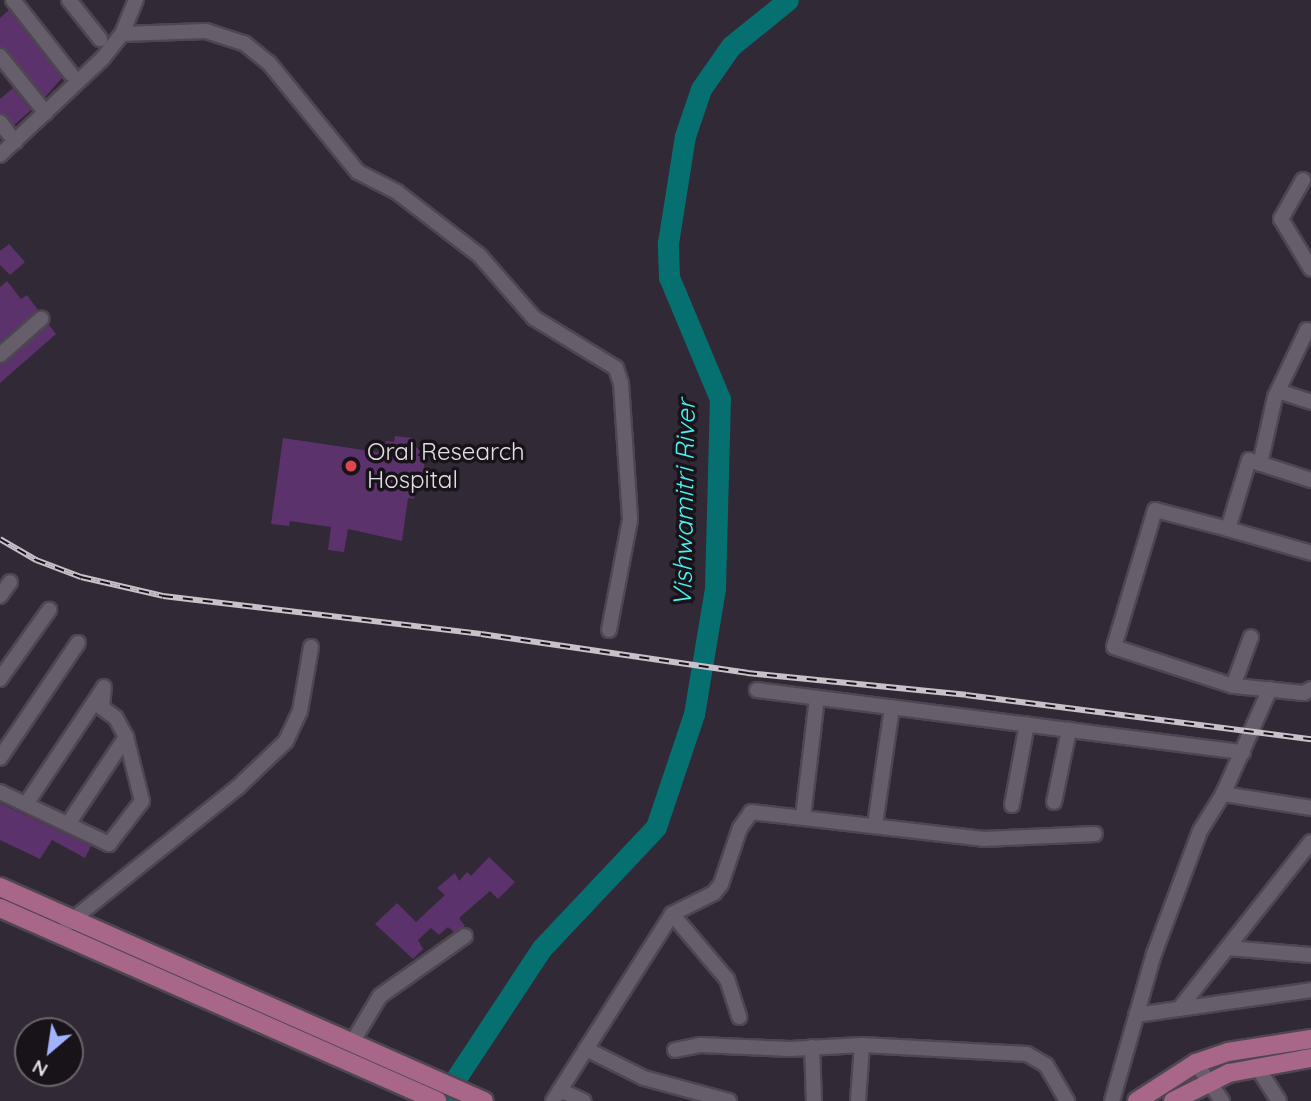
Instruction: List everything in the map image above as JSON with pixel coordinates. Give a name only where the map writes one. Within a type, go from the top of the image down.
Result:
[{"type":"main road","points":[[0,887],[484,1101]]},
{"type":"main road","points":[[0,908],[438,1101]]},
{"type":"main road","points":[[1138,1101],[1196,1063],[1228,1052],[1311,1039]]},
{"type":"main road","points":[[1173,1101],[1208,1080],[1257,1066],[1311,1058]]},
{"type":"street","points":[[13,0],[71,74]]},
{"type":"street","points":[[69,0],[100,39]]},
{"type":"street","points":[[0,155],[46,113],[122,34],[136,0]]},
{"type":"street","points":[[122,34],[206,31],[244,43],[269,63],[358,172],[397,192],[481,256],[534,318],[616,368],[621,383],[630,520],[609,630]]},
{"type":"street","points":[[0,56],[46,113]]},
{"type":"street","points":[[0,122],[15,142]]},
{"type":"street","points":[[1303,180],[1281,219],[1311,269]]},
{"type":"street","points":[[0,355],[41,319]]},
{"type":"street","points":[[1260,464],[1278,391],[1307,330],[1311,331]]},
{"type":"street","points":[[1278,391],[1311,402]]},
{"type":"street","points":[[1228,529],[1249,460],[1311,480]]},
{"type":"street","points":[[1311,553],[1155,510],[1114,647],[1234,685],[1304,693],[1311,689]]},
{"type":"street","points":[[0,596],[10,582]]},
{"type":"street","points":[[0,679],[49,610]]},
{"type":"street","points":[[1234,685],[1251,637]]},
{"type":"street","points":[[0,758],[78,643]]},
{"type":"street","points":[[57,933],[237,788],[286,741],[300,711],[311,647]]},
{"type":"street","points":[[0,792],[109,844],[142,801],[126,737],[116,718],[102,708],[104,687],[26,804]]},
{"type":"street","points":[[757,690],[1243,752]]},
{"type":"street","points":[[1112,1101],[1136,1015],[1200,831],[1223,794],[1270,690]]},
{"type":"street","points":[[803,817],[817,698]]},
{"type":"street","points":[[875,825],[892,707]]},
{"type":"street","points":[[1012,804],[1027,724]]},
{"type":"street","points":[[1054,802],[1069,730]]},
{"type":"street","points":[[68,824],[126,737]]},
{"type":"street","points":[[1223,794],[1311,808]]},
{"type":"street","points":[[584,1101],[557,1095],[673,914],[714,893],[721,884],[740,828],[751,812],[983,839],[1095,834]]},
{"type":"street","points":[[1179,1009],[1311,842]]},
{"type":"street","points":[[673,914],[727,979],[739,1017]]},
{"type":"street","points":[[353,1041],[380,996],[466,936]]},
{"type":"street","points":[[1228,947],[1311,955]]},
{"type":"street","points":[[1136,1015],[1311,990]]},
{"type":"street","points":[[675,1050],[699,1045],[862,1045],[1027,1054],[1046,1065],[1067,1101]]},
{"type":"street","points":[[858,1101],[862,1045]]},
{"type":"street","points":[[812,1047],[814,1101]]},
{"type":"street","points":[[586,1049],[644,1078],[729,1101]]},
{"type":"street","points":[[1196,1063],[1222,1101]]},
{"type":"street","points":[[1257,1066],[1279,1101]]},
{"type":"building","points":[[9,10],[62,78],[45,97],[0,47],[0,18]]},
{"type":"building","points":[[13,88],[31,110],[14,125],[0,113],[0,99]]},
{"type":"building","points":[[9,244],[25,262],[10,275],[0,265],[0,251]]},
{"type":"building","points":[[7,281],[21,299],[27,295],[38,310],[0,342],[0,287]]},
{"type":"building","points":[[49,325],[56,334],[0,383],[0,364]]},
{"type":"building","points":[[395,436],[413,438],[412,447],[421,448],[420,460],[425,460],[423,473],[417,473],[414,499],[408,498],[402,541],[348,529],[344,552],[328,550],[331,527],[290,521],[289,526],[271,524],[283,438],[384,453],[386,441],[394,442]]},
{"type":"building","points":[[0,803],[91,846],[85,858],[52,840],[40,859],[0,840]]},
{"type":"building","points":[[489,857],[515,882],[498,899],[490,891],[459,918],[465,926],[454,932],[448,927],[439,935],[431,928],[418,940],[423,949],[413,959],[375,924],[397,903],[416,922],[445,895],[437,888],[455,873],[459,881],[467,872],[471,876]]},
{"type":"waterway","name":"Vishwamitri River","points":[[441,1101],[542,948],[656,827],[694,714],[715,588],[720,399],[669,277],[668,243],[685,136],[701,89],[731,46],[788,0]]},
{"type":"railway","points":[[0,539],[36,560],[81,577],[163,596],[481,634],[747,673],[966,695],[1311,739]]},
{"type":"place","name":"Oral Research Hospital","points":[[351,466]]}]
